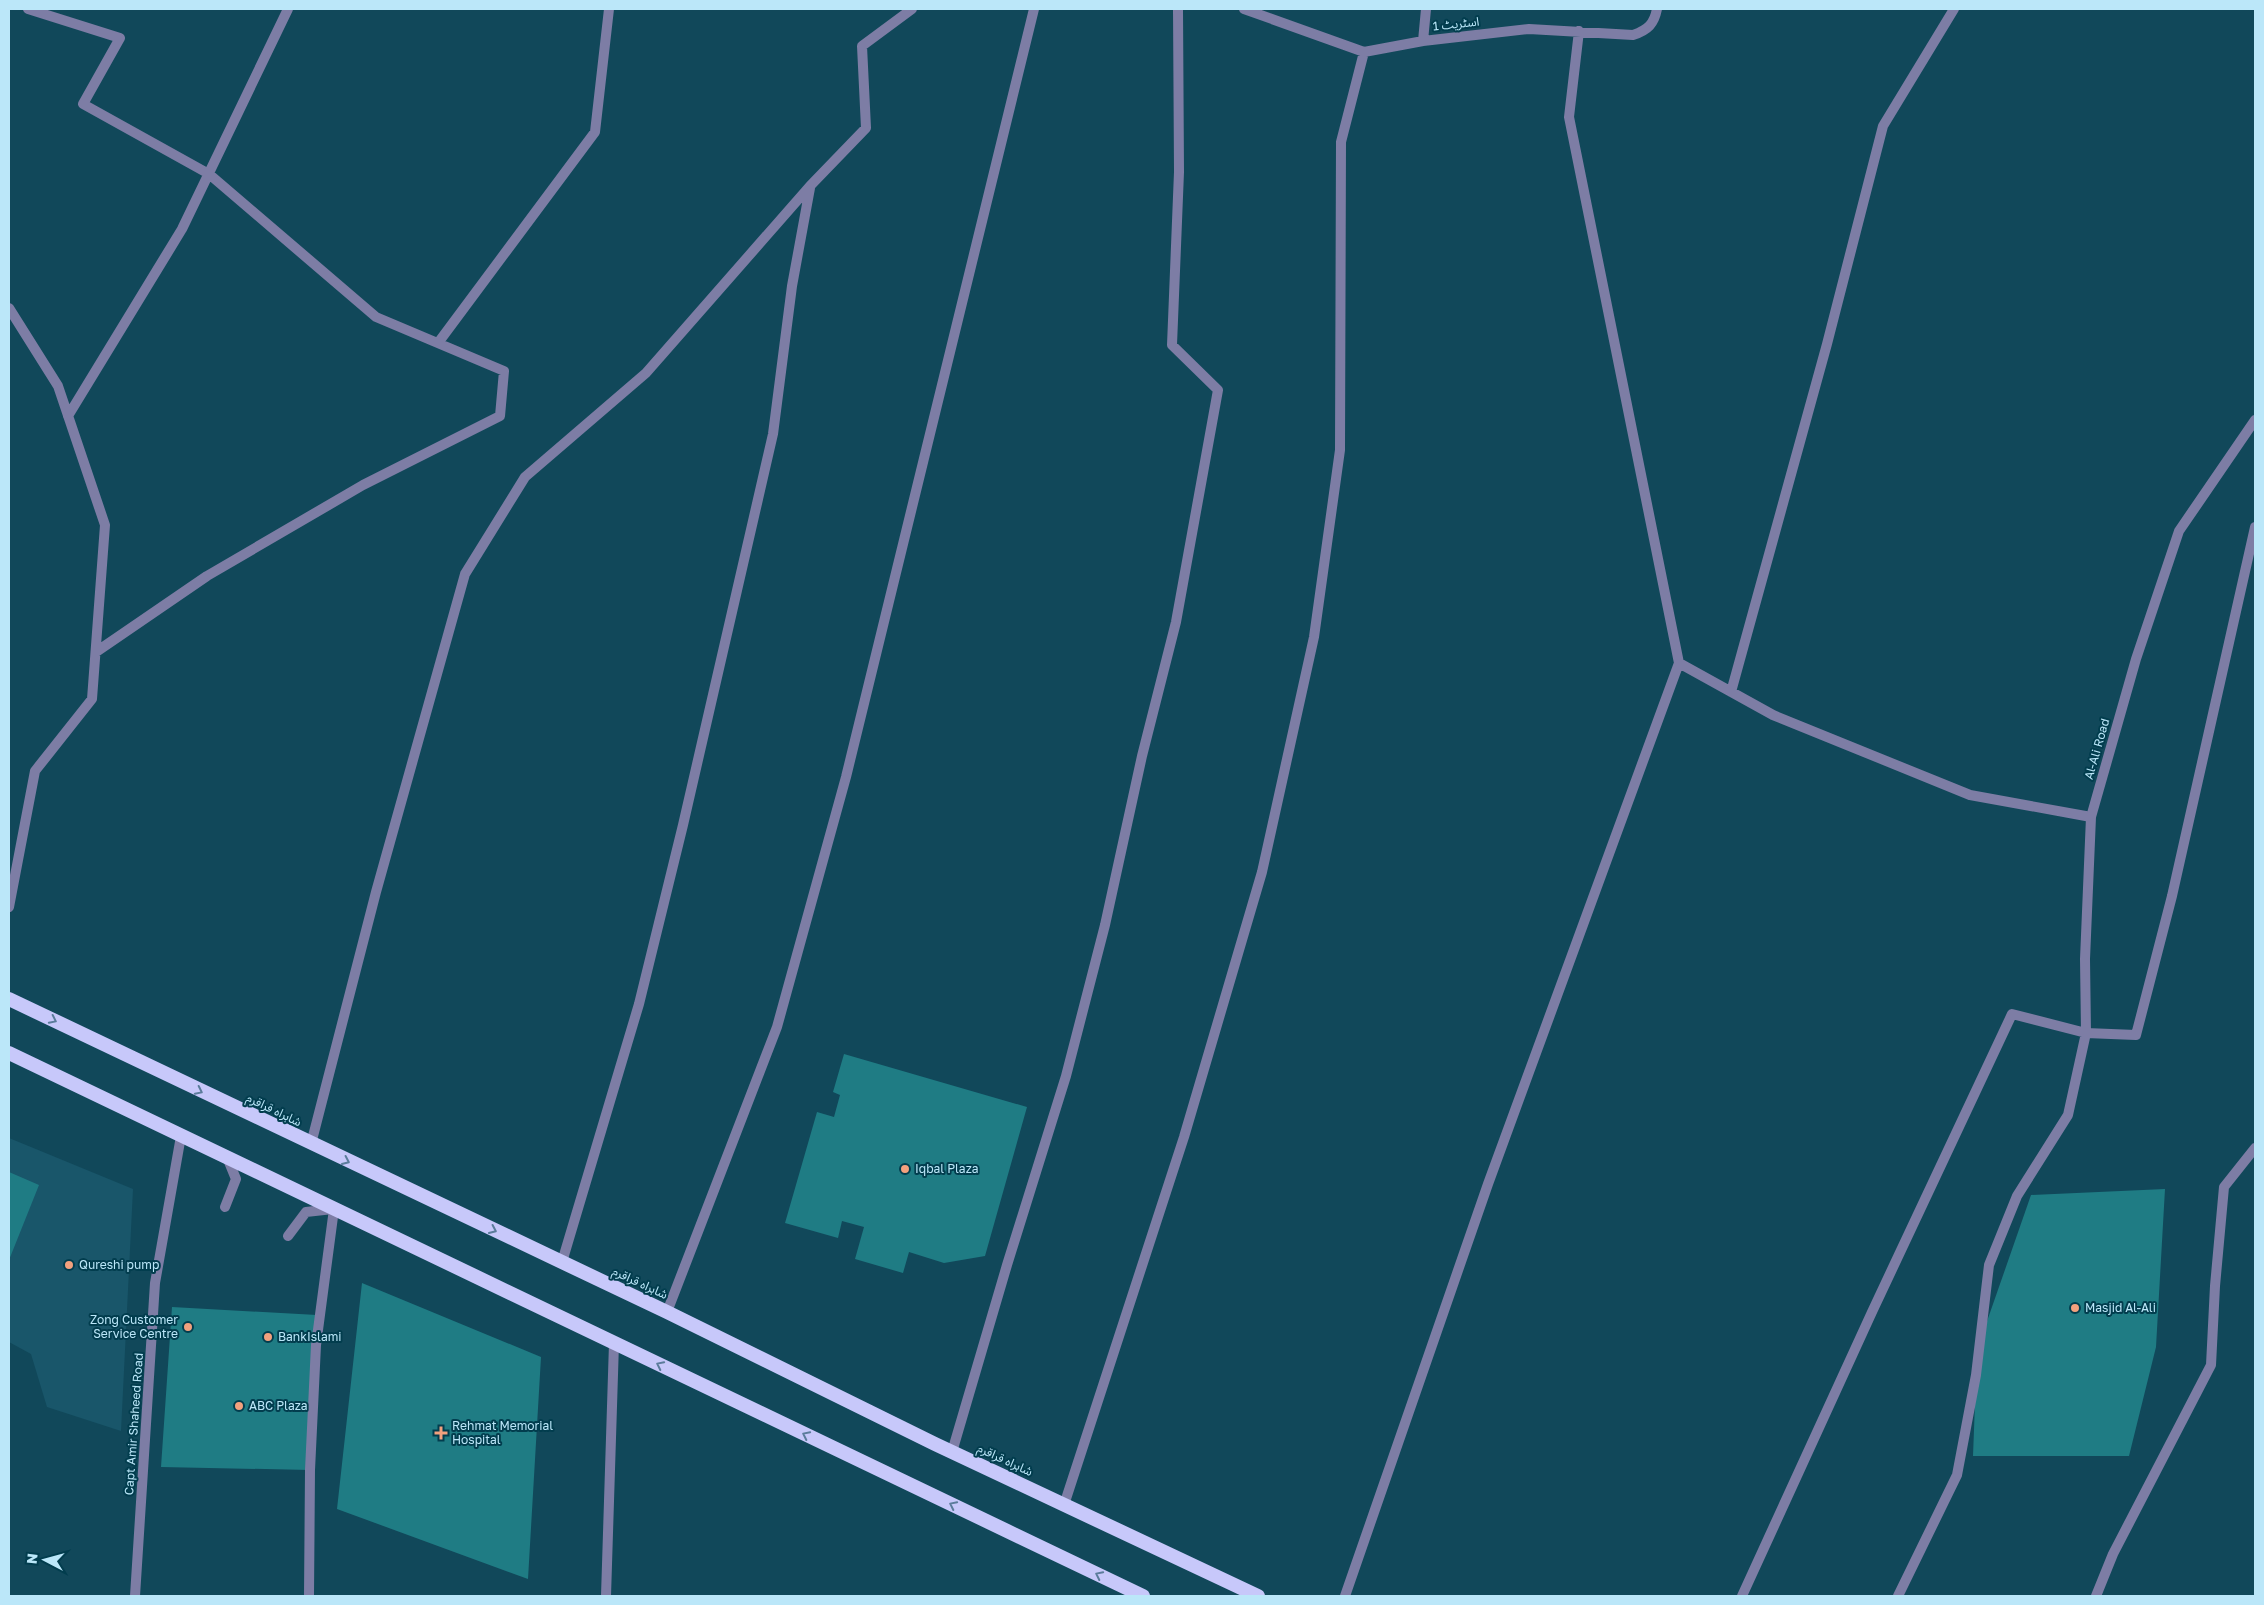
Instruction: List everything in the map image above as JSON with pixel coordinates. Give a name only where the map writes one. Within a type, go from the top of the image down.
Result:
[{"type":"highway","name":"شاہراہ قراقرم","points":[[9,999],[667,1312],[952,1452],[1258,1596]]},
{"type":"highway","points":[[9,1054],[1144,1596]]},
{"type":"street","points":[[28,9],[120,38],[83,104],[209,174],[376,317],[504,371],[500,416],[363,485],[207,576],[96,652]]},
{"type":"street","points":[[68,416],[182,230],[288,9]]},
{"type":"street","points":[[438,343],[595,132],[609,9]]},
{"type":"street","points":[[311,1144],[376,892],[465,574],[525,477],[646,373],[810,186],[866,128],[862,46],[912,9]]},
{"type":"street","points":[[667,1312],[777,1027],[846,777],[1034,9]]},
{"type":"street","points":[[952,1452],[1007,1264],[1066,1076],[1105,925],[1142,756],[1176,622],[1218,390],[1172,345],[1179,172],[1178,9]]},
{"type":"street","points":[[1064,1505],[1184,1138],[1262,872],[1314,637],[1340,450],[1341,142],[1364,52],[1244,9]]},
{"type":"street","points":[[1423,40],[1426,9]]},
{"type":"street","name":"اسٹریٹ 1","points":[[1364,52],[1423,40],[1529,29],[1633,35],[1644,32],[1655,21],[1657,9]]},
{"type":"street","points":[[1731,692],[1827,344],[1883,126],[1954,9]]},
{"type":"street","points":[[1345,1596],[1488,1184],[1679,663],[1568,117],[1579,31]]},
{"type":"street","points":[[562,1262],[640,1004],[683,825],[773,434],[792,286],[810,186]]},
{"type":"street","points":[[9,308],[58,386],[105,525],[92,699],[35,771],[9,907]]},
{"type":"street","name":"Al-Ali Road","points":[[1898,1596],[1957,1475],[1976,1375],[1989,1265],[2017,1196],[2068,1114],[2086,1033],[2085,959],[2091,817],[2136,659],[2179,531],[2255,420]]},
{"type":"street","points":[[1742,1596],[1872,1312],[2012,1014],[2086,1033],[2136,1035],[2172,896],[2255,527]]},
{"type":"street","points":[[1679,663],[1773,715],[1970,795],[2091,817]]},
{"type":"street","name":"Capt Amir Shaheed Road","points":[[135,1596],[155,1283],[181,1136]]},
{"type":"street","points":[[2096,1596],[2113,1554],[2211,1365],[2215,1286],[2224,1186],[2255,1148]]},
{"type":"street","points":[[225,1207],[236,1179],[227,1158]]},
{"type":"street","points":[[288,1236],[306,1212],[334,1209],[316,1345],[310,1470],[309,1596]]},
{"type":"street","points":[[606,1596],[614,1342]]},
{"type":"shaded area","name":"Qureshi pump","points":[[9,1138],[133,1189],[121,1431],[47,1407],[31,1354],[9,1342]]},
{"type":"building","name":"Iqbal Plaza","points":[[844,1054],[1027,1107],[985,1256],[944,1263],[909,1252],[903,1273],[855,1259],[864,1227],[842,1221],[838,1238],[785,1223],[817,1112],[834,1117],[840,1095],[833,1092]]},
{"type":"building","points":[[9,1172],[39,1185],[9,1260]]},
{"type":"building","name":"Masjid Al-Ali","points":[[2165,1189],[2156,1347],[2129,1456],[1973,1456],[1977,1350],[2031,1195]]},
{"type":"building","name":"Rehmat Memorial Hospital","points":[[362,1283],[541,1357],[528,1579],[337,1509]]},
{"type":"building","name":"ABC Plaza","points":[[172,1307],[317,1315],[310,1470],[161,1467]]},
{"type":"place","name":"Iqbal Plaza","points":[[905,1169]]},
{"type":"place","name":"Qureshi pump","points":[[69,1265]]},
{"type":"place","name":"Masjid Al-Ali","points":[[2075,1308]]},
{"type":"place","name":"Zong Customer Service Centre","points":[[188,1327]]},
{"type":"place","name":"BankIslami","points":[[268,1337]]},
{"type":"place","name":"ABC Plaza","points":[[239,1406]]},
{"type":"place","name":"Rehmat Memorial Hospital","points":[[441,1433]]}]
